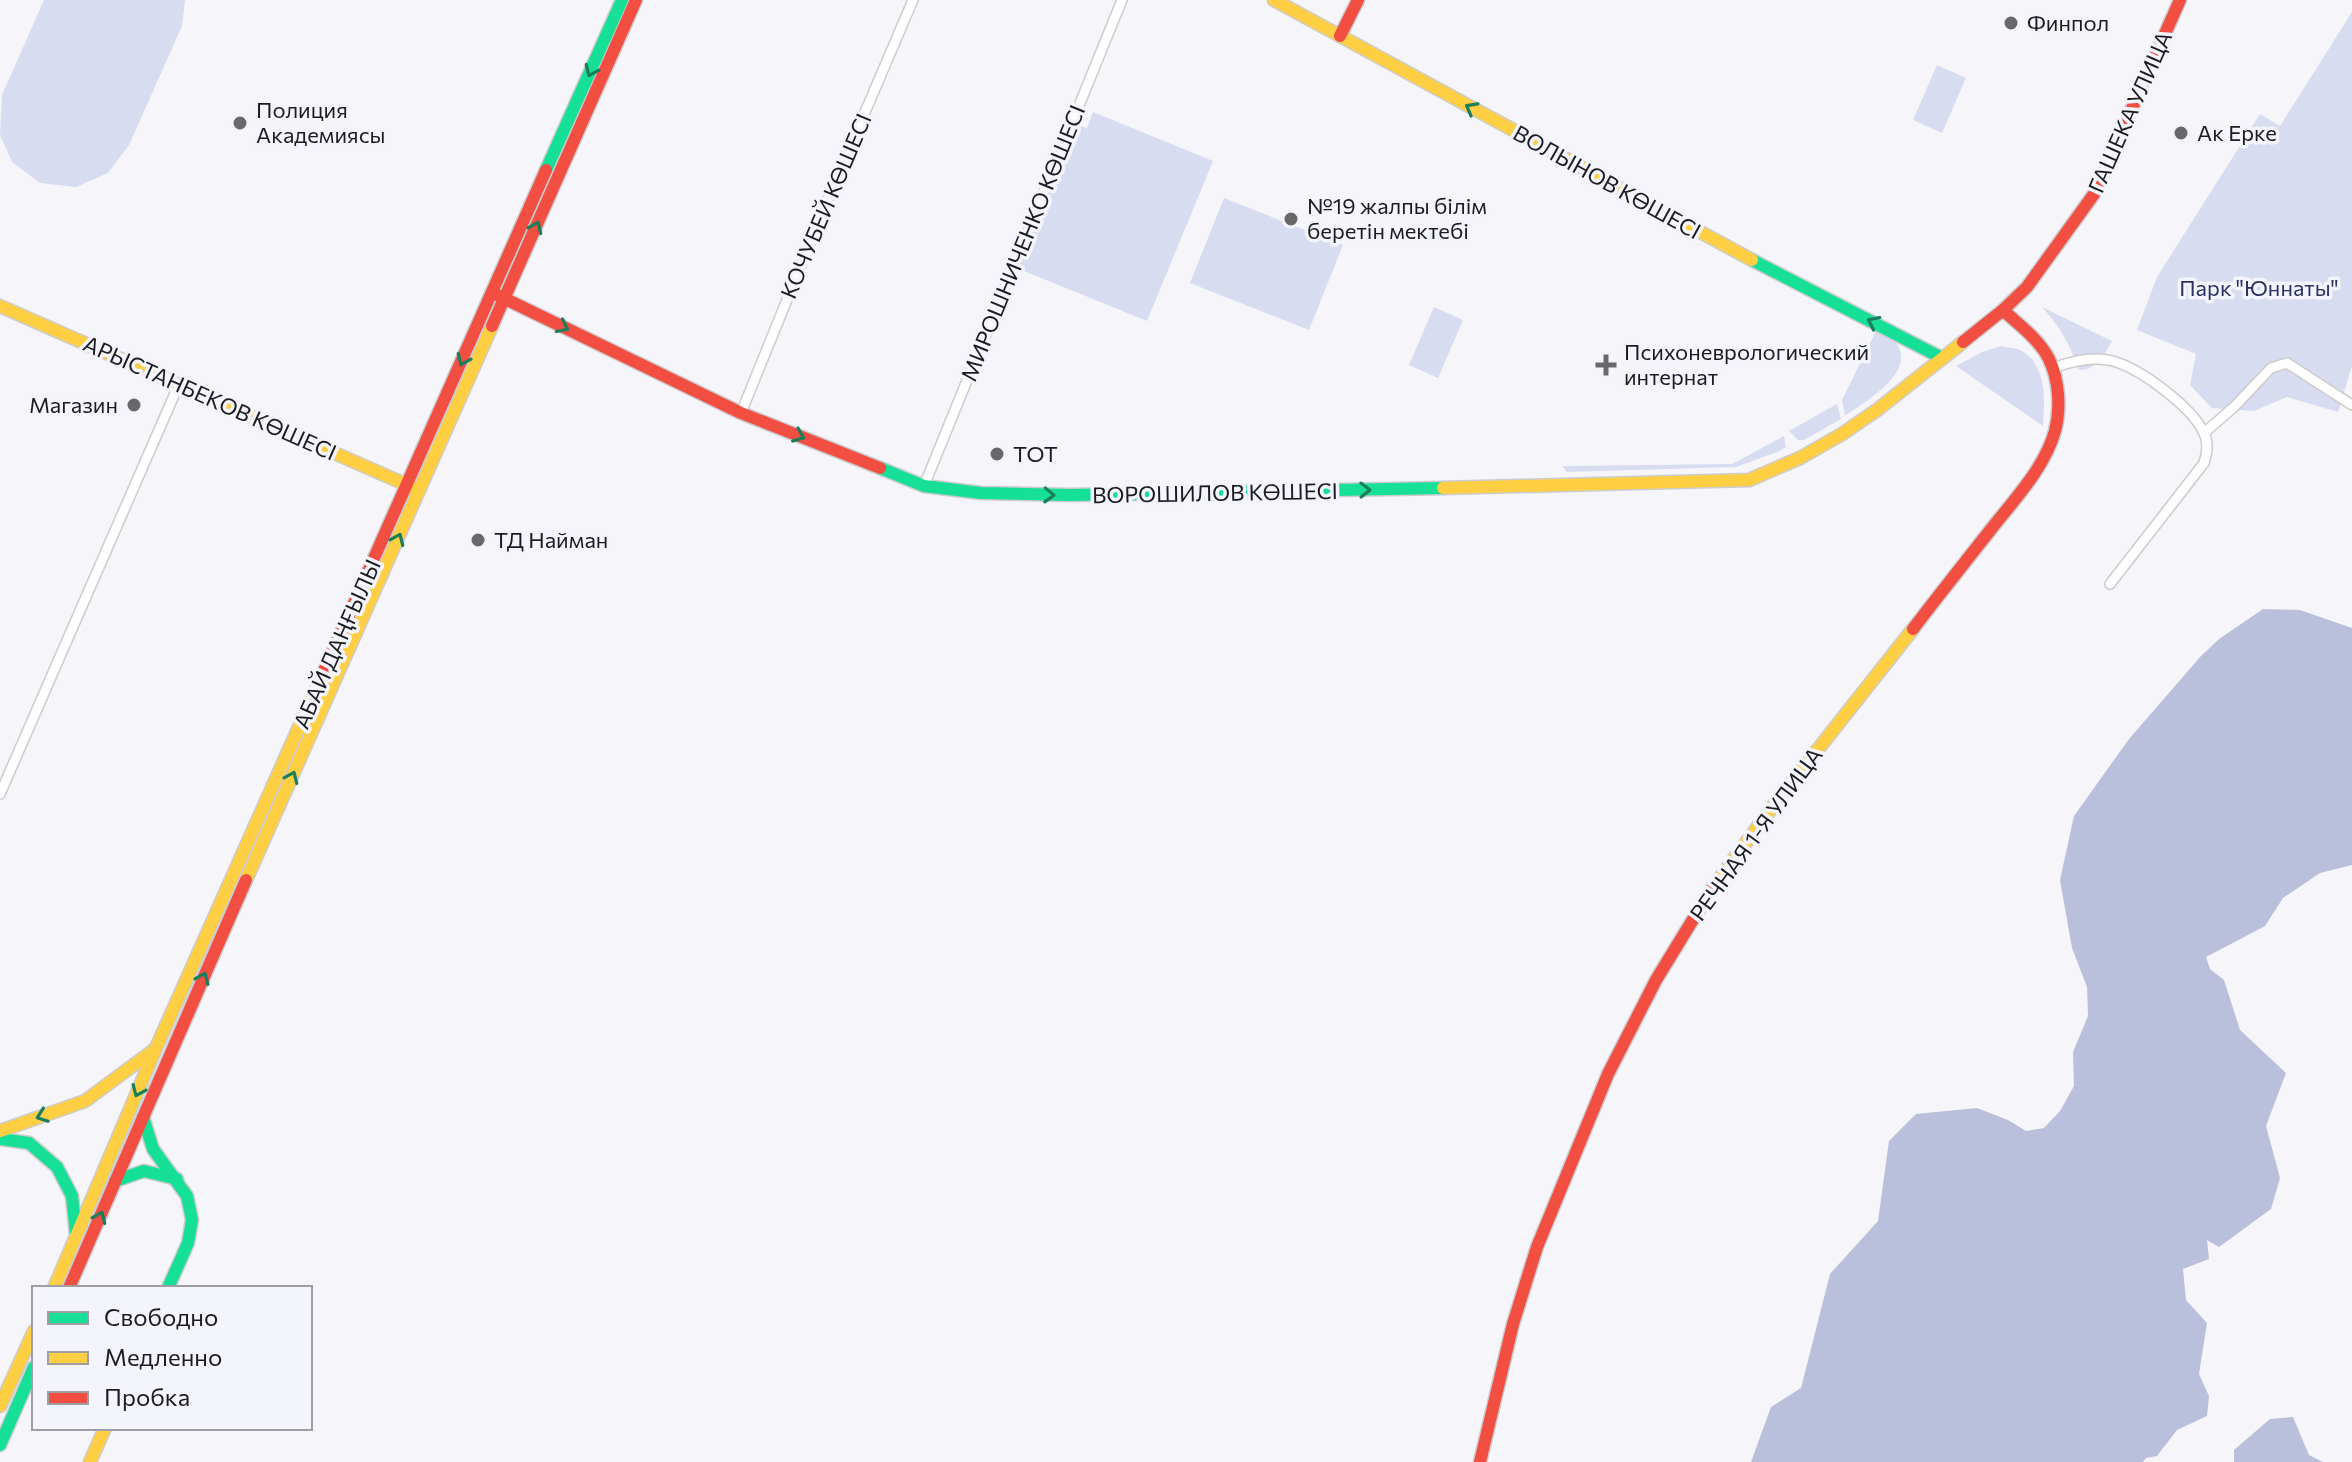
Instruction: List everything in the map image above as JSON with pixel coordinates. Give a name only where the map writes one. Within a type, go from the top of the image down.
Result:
[{"type":"main road","name":"АБАЙ ДАҢҒЫЛЫ","points":[[499,295],[622,0]]},
{"type":"main road","name":"АБАЙ ДАҢҒЫЛЫ","points":[[70,1286],[414,487],[636,0]]},
{"type":"main road","name":"ВОЛЫНОВ КӨШЕСІ","points":[[1274,0],[1686,226],[1942,358]]},
{"type":"main road","points":[[1340,36],[1358,0]]},
{"type":"main road","name":"ГАШЕКА УЛИЦА","points":[[1942,358],[2027,287],[2094,194],[2180,0]]},
{"type":"main road","name":"ВОРОШИЛОВ КӨШЕСІ","points":[[499,295],[741,413],[924,486],[981,493],[1070,495],[1749,480],[1800,458],[1842,434],[1942,358]]},
{"type":"main road","name":"АРЫСТАНБЕКОВ КӨШЕСІ","points":[[0,306],[414,487]]},
{"type":"main road","name":"РЕЧНАЯ 1-Я УЛИЦА","points":[[1480,1462],[1513,1324],[1537,1247],[1608,1074],[1656,980],[1715,883],[2039,465],[2054,439],[2059,393],[2053,368],[2045,352],[2003,310]]},
{"type":"main road","name":"АБАЙ ДАҢҒЫЛЫ","points":[[55,1286],[156,1048],[414,487]]},
{"type":"main road","points":[[0,1131],[85,1101],[156,1048]]},
{"type":"main road","points":[[143,1117],[153,1149],[187,1196],[192,1220],[188,1243],[169,1286]]},
{"type":"main road","points":[[0,1139],[29,1143],[57,1167],[72,1196],[76,1235]]},
{"type":"main road","points":[[115,1181],[144,1171],[177,1179]]},
{"type":"main road","points":[[0,1406],[32,1335]]},
{"type":"main road","points":[[0,1445],[32,1372]]},
{"type":"main road","points":[[90,1462],[104,1430]]},
{"type":"street","name":"КОЧУБЕЙ КӨШЕСІ","points":[[741,413],[913,0]]},
{"type":"street","name":"МИРОШНИЧЕНКО КӨШЕСІ","points":[[924,486],[1122,0]]},
{"type":"street","points":[[2053,368],[2071,361],[2113,361],[2165,390],[2192,416],[2204,433],[2208,449],[2204,463],[2110,584]]},
{"type":"street","points":[[2204,433],[2271,368],[2287,363],[2352,405]]},
{"type":"street","points":[[0,794],[179,384]]},
{"type":"green space","points":[[44,0],[185,0],[182,26],[129,145],[108,173],[76,187],[40,183],[12,162],[0,135],[2,95]]},
{"type":"green space","name":"Парк \"Юннаты\"","points":[[2352,12],[2352,366],[2338,412],[2287,397],[2254,411],[2212,408],[2190,385],[2196,354],[2137,330],[2157,277],[2260,114],[2280,126]]},
{"type":"green space","points":[[1937,65],[1966,78],[1942,133],[1913,120]]},
{"type":"green space","points":[[1093,112],[1213,161],[1147,321],[1019,269],[1078,125],[1087,128]]},
{"type":"green space","points":[[1224,198],[1343,245],[1309,330],[1190,283]]},
{"type":"green space","points":[[1434,307],[1463,320],[1438,378],[1409,365]]},
{"type":"green space","points":[[2042,307],[2112,341],[2099,361],[2090,368],[2079,370],[2064,336]]},
{"type":"green space","points":[[1877,329],[1893,339],[1900,351],[1901,362],[1888,384],[1845,416],[1842,400]]},
{"type":"green space","points":[[2001,346],[2020,350],[2029,356],[2040,373],[2043,426],[1956,366]]},
{"type":"green space","points":[[1837,404],[1841,419],[1804,440],[1798,440],[1789,431]]},
{"type":"green space","points":[[1784,436],[1786,447],[1780,451],[1736,467],[1567,472],[1562,466],[1732,464]]},
{"type":"shaded area","points":[[2263,609],[2300,610],[2352,628],[2352,865],[2320,873],[2283,898],[2265,926],[2206,957],[2210,969],[2224,980],[2240,1030],[2286,1073],[2266,1126],[2280,1178],[2271,1209],[2219,1247],[2207,1240],[2209,1259],[2183,1269],[2186,1300],[2207,1323],[2199,1374],[2209,1396],[2207,1416],[2177,1430],[2157,1456],[2146,1458],[2143,1462],[1751,1462],[1771,1407],[1801,1388],[1830,1274],[1878,1221],[1889,1141],[1916,1114],[1977,1108],[2026,1131],[2044,1128],[2060,1111],[2074,1086],[2073,1052],[2088,1016],[2087,987],[2072,948],[2060,880],[2074,816],[2129,739],[2201,656],[2219,639]]},
{"type":"shaded area","points":[[2293,1417],[2309,1455],[2323,1462],[2234,1462],[2234,1450],[2270,1419]]},
{"type":"traffic: fast","points":[[546,170],[622,0]]},
{"type":"traffic: fast","points":[[1752,260],[1942,358]]},
{"type":"traffic: fast","points":[[880,468],[924,486],[981,493],[1070,495],[1443,488]]},
{"type":"traffic: fast","points":[[143,1117],[153,1149],[187,1196],[192,1220],[188,1243],[169,1286]]},
{"type":"traffic: fast","points":[[0,1139],[29,1143],[57,1167],[72,1196],[76,1234]]},
{"type":"traffic: fast","points":[[115,1181],[144,1171],[177,1179]]},
{"type":"traffic: fast","points":[[0,1445],[32,1372]]},
{"type":"traffic: slow","points":[[1274,0],[1752,260]]},
{"type":"traffic: slow","points":[[0,306],[414,488]]},
{"type":"traffic: slow","points":[[246,880],[492,326]]},
{"type":"traffic: slow","points":[[1443,488],[1749,480],[1800,458],[1842,434],[1963,342]]},
{"type":"traffic: slow","points":[[1711,890],[1913,629]]},
{"type":"traffic: slow","points":[[55,1286],[156,1048],[324,671]]},
{"type":"traffic: slow","points":[[0,1131],[85,1101],[154,1050]]},
{"type":"traffic: slow","points":[[0,1406],[32,1335]]},
{"type":"traffic: slow","points":[[90,1462],[104,1430]]},
{"type":"traffic: jam","points":[[492,326],[636,0]]},
{"type":"traffic: jam","points":[[1340,36],[1358,0]]},
{"type":"traffic: jam","points":[[1963,342],[2027,287],[2094,194],[2180,0]]},
{"type":"traffic: jam","points":[[324,671],[546,170]]},
{"type":"traffic: jam","points":[[493,293],[741,413],[880,468]]},
{"type":"traffic: jam","points":[[1913,629],[2028,482],[2044,457],[2055,431],[2058,394],[2049,359],[2034,339],[2003,310]]},
{"type":"traffic: jam","points":[[70,1286],[246,880]]},
{"type":"traffic: jam","points":[[1480,1462],[1513,1324],[1537,1247],[1608,1074],[1656,980],[1711,890]]},
{"type":"place","name":"Финпол","points":[[2011,23]]},
{"type":"place","name":"Полиция Академиясы","points":[[240,123]]},
{"type":"place","name":"Ак Ерке","points":[[2181,133]]},
{"type":"place","name":"№19 жалпы білім беретін мектебі","points":[[1291,219]]},
{"type":"place","name":"Психоневрологический интернат","points":[[1606,365]]},
{"type":"place","name":"Магазин","points":[[134,405]]},
{"type":"place","name":"ТОТ","points":[[997,454]]},
{"type":"place","name":"ТД Найман","points":[[478,540]]}]
